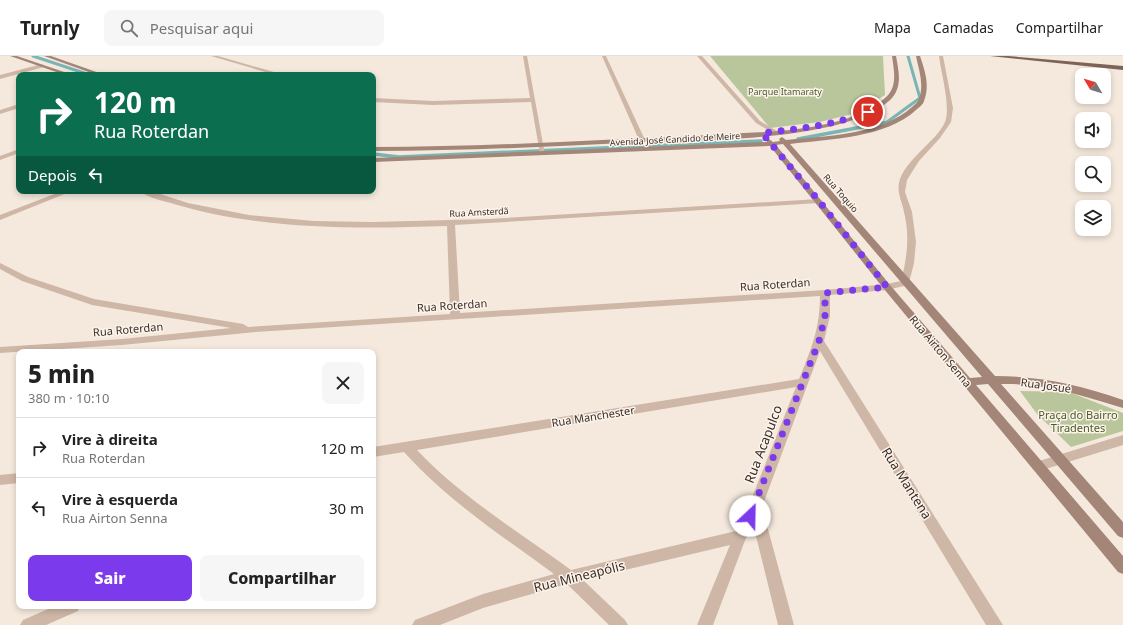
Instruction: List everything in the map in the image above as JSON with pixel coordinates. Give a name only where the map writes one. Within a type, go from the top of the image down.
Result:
[{"type":"main road","points":[[992,56],[1123,68]]},
{"type":"main road","points":[[1115,61],[1123,62]]},
{"type":"street","points":[[12,56],[61,72]]},
{"type":"street","points":[[46,56],[93,72]]},
{"type":"street","points":[[213,56],[270,72]]},
{"type":"street","points":[[525,56],[542,149]]},
{"type":"street","points":[[604,56],[642,140]]},
{"type":"street","name":"Rua Toquio","points":[[699,56],[758,122],[775,132],[785,143],[905,283]]},
{"type":"street","name":"Avenida José Candido de Meire","points":[[376,160],[802,130],[868,112],[886,101],[895,91],[898,80],[894,56]]},
{"type":"street","name":"Avenida José Candido de Meire","points":[[376,149],[542,149],[771,144],[854,134],[892,123],[909,113],[921,102],[925,82],[918,56]]},
{"type":"street","points":[[905,283],[910,263],[912,242],[908,212],[901,192],[902,180],[916,160],[938,137],[948,122],[950,108],[941,56]]},
{"type":"street","points":[[19,72],[42,66]]},
{"type":"street","points":[[0,77],[16,73]]},
{"type":"street","points":[[376,100],[434,102],[533,100]]},
{"type":"street","points":[[0,112],[16,107]]},
{"type":"street","name":"Rua Toquio","points":[[758,122],[762,133]]},
{"type":"street","name":"Rua Airton Senna","points":[[762,133],[819,201],[887,287],[1123,567]]},
{"type":"street","points":[[0,158],[16,152]]},
{"type":"street","points":[[0,218],[60,194]]},
{"type":"street","name":"Rua Amsterdã","points":[[151,194],[163,199],[216,212],[270,221],[353,225],[451,224],[819,201]]},
{"type":"street","points":[[451,224],[455,317]]},
{"type":"street","points":[[0,266],[25,279],[92,302],[256,329]]},
{"type":"street","name":"Rua Roterdan","points":[[0,350],[122,342],[256,329],[825,293],[887,287],[905,283]]},
{"type":"street","name":"Rua Airton Senna","points":[[905,283],[992,380],[1123,532]]},
{"type":"street","name":"Rua Acapulco","points":[[705,625],[740,536],[755,507],[819,341],[825,316],[825,293]]},
{"type":"street","name":"Rua Mantena","points":[[819,341],[995,625]]},
{"type":"street","name":"Rua Josué","points":[[967,382],[992,380],[1028,381],[1062,386],[1102,396],[1123,404]]},
{"type":"street","name":"Rua Manchester","points":[[376,453],[803,382]]},
{"type":"street","points":[[1039,466],[1123,440]]},
{"type":"street","points":[[408,447],[429,472],[569,577],[620,625]]},
{"type":"street","points":[[0,480],[16,478]]},
{"type":"street","points":[[755,507],[786,625]]},
{"type":"street","name":"Rua Mineapólis","points":[[420,625],[483,601],[569,577],[740,536]]},
{"type":"street","points":[[28,625],[66,609]]},
{"type":"green space","name":"Parque Itamaraty","points":[[710,56],[883,56],[885,95],[856,113],[820,122],[770,128]]},
{"type":"green space","name":"Praça do Bairro Tiradentes","points":[[1020,391],[1069,392],[1123,413],[1123,431],[1071,447],[1037,414]]},
{"type":"waterway","points":[[33,56],[81,72]]},
{"type":"waterway","points":[[875,124],[887,122],[920,98],[908,56]]},
{"type":"waterway","points":[[798,139],[875,124]]},
{"type":"waterway","points":[[376,154],[399,157],[761,141]]},
{"type":"route","points":[[750,516],[755,507],[819,341],[825,316],[825,293],[887,287],[819,201],[762,133],[802,130],[826,125],[868,112]]}]
